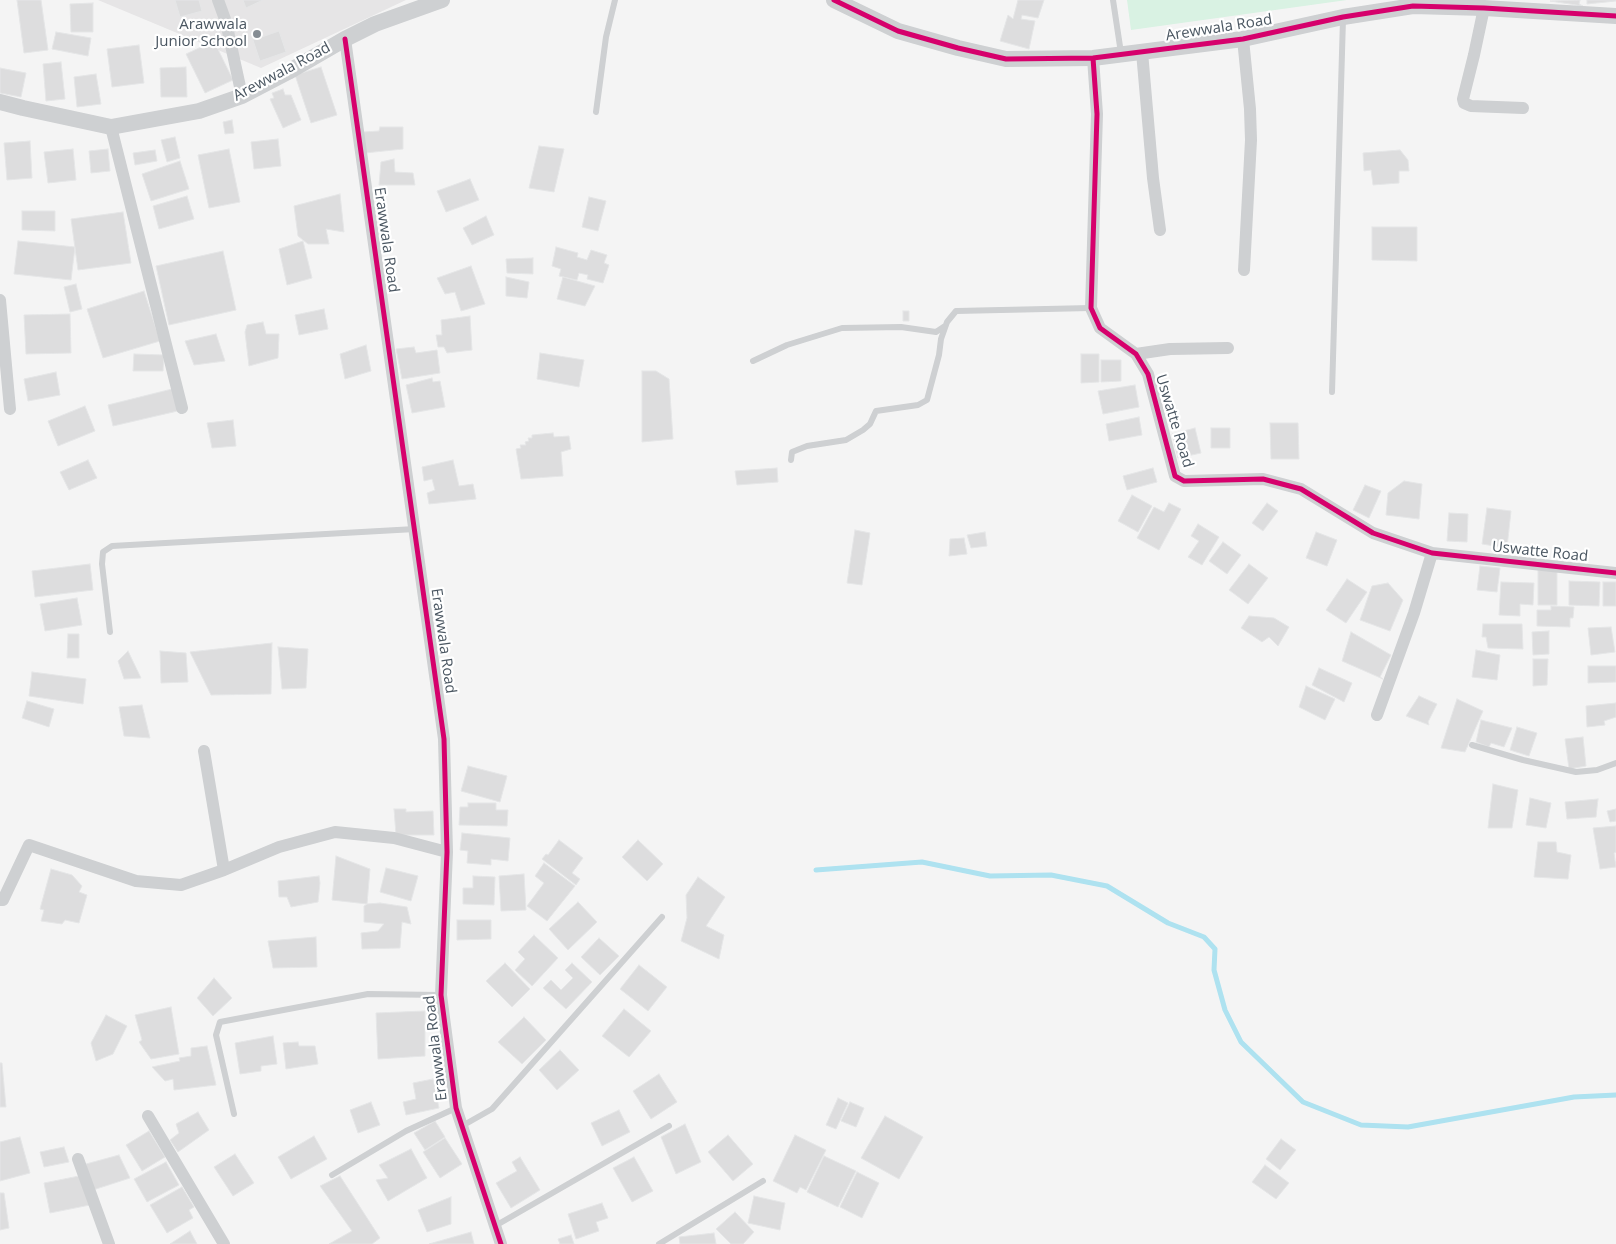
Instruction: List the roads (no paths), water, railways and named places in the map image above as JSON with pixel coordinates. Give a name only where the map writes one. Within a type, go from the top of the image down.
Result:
[{"type":"street","points":[[218,0],[226,22],[242,96]]},
{"type":"street","name":"Arewwala Road","points":[[0,102],[111,127],[199,111],[242,96],[288,72],[345,38],[375,24],[442,0]]},
{"type":"street","name":"Arewwala Road","points":[[834,0],[898,31],[1006,59],[1093,58],[1121,55],[1243,39],[1343,17],[1413,6],[1616,16]]},
{"type":"street","points":[[1484,8],[1463,99],[1464,103],[1471,106],[1523,108]]},
{"type":"street","name":"Erawwala Road","points":[[345,38],[444,739],[447,852],[441,995],[456,1108],[501,1244]]},
{"type":"street","points":[[1243,39],[1251,140],[1244,270]]},
{"type":"street","points":[[1142,52],[1153,178],[1160,230]]},
{"type":"street","name":"Uswatte Road","points":[[1093,58],[1097,114],[1091,308],[1100,328],[1136,354],[1148,374],[1175,476],[1184,481],[1264,479],[1301,489],[1373,533],[1432,553],[1616,573]]},
{"type":"street","points":[[111,127],[182,408]]},
{"type":"street","points":[[0,300],[10,410]]},
{"type":"street","points":[[1136,354],[1170,349],[1228,348]]},
{"type":"street","points":[[1376,716],[1414,613],[1432,553]]},
{"type":"street","points":[[204,751],[224,870]]},
{"type":"street","points":[[0,900],[3,900],[29,845],[136,881],[181,885],[279,848],[335,832],[394,838],[447,852]]},
{"type":"street","points":[[148,1116],[224,1244]]},
{"type":"street","points":[[78,1158],[109,1244]]},
{"type":"lane","points":[[596,112],[606,37],[615,0]]},
{"type":"lane","points":[[1113,0],[1121,55]]},
{"type":"lane","points":[[1332,392],[1343,17]]},
{"type":"lane","points":[[791,460],[792,452],[807,446],[846,440],[870,424],[876,411],[918,404],[927,400],[939,356],[941,339],[946,325],[956,311],[1091,308]]},
{"type":"lane","points":[[753,361],[787,345],[842,328],[902,327],[936,332],[946,325]]},
{"type":"lane","points":[[110,632],[102,564],[103,552],[112,546],[415,528]]},
{"type":"lane","points":[[1472,746],[1576,772],[1597,770],[1616,763]]},
{"type":"lane","points":[[461,1126],[492,1109],[662,917]]},
{"type":"lane","points":[[234,1114],[216,1035],[220,1022],[368,994],[441,995]]},
{"type":"lane","points":[[332,1174],[406,1131],[456,1108]]},
{"type":"lane","points":[[495,1226],[668,1126]]},
{"type":"lane","points":[[659,1244],[763,1182]]},
{"type":"waterway","points":[[816,870],[922,862],[990,876],[1051,875],[1107,886],[1168,923],[1204,937],[1215,949],[1214,970],[1225,1010],[1241,1042],[1303,1102],[1361,1125],[1408,1127],[1574,1097],[1616,1095]]},
{"type":"place","name":"Arawwala Junior School","points":[[257,34]]}]
